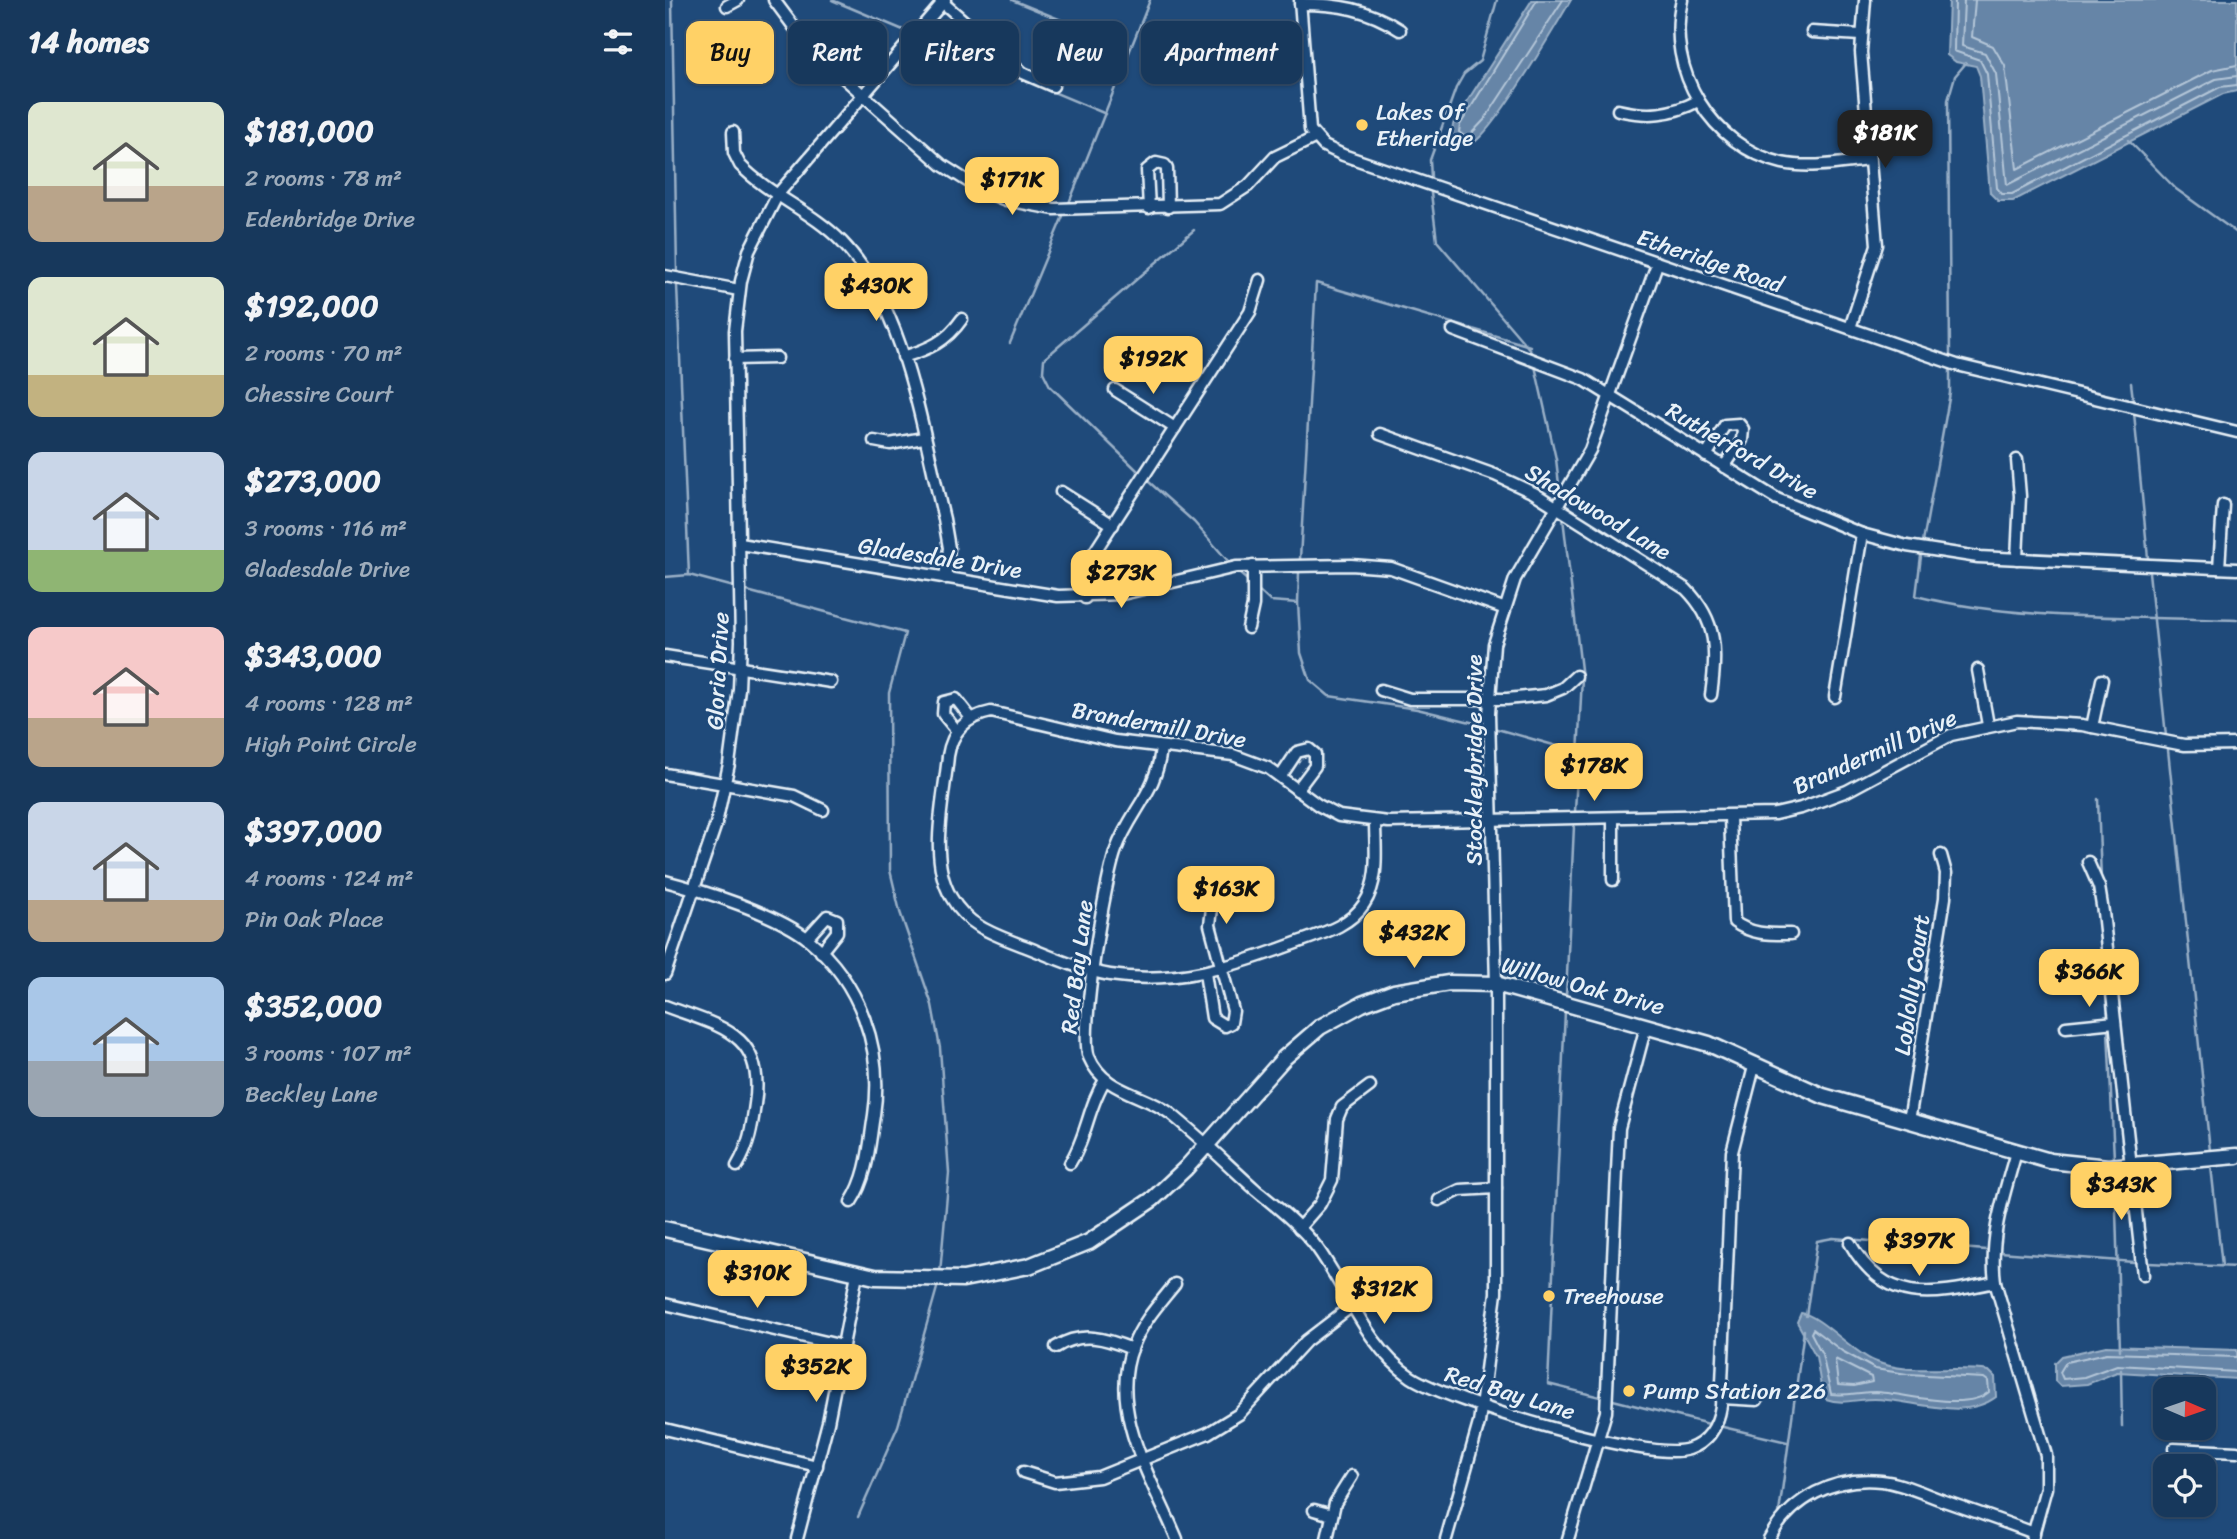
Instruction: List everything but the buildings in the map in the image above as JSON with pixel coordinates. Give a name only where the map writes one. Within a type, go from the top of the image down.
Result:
[{"type":"street","points":[[727,6],[739,0]]},
{"type":"street","points":[[773,0],[809,47],[942,165],[983,191],[1006,200],[1053,209],[1220,204],[1248,186],[1275,157],[1314,138],[1308,120],[1300,2],[1346,6],[1375,15],[1400,30]]},
{"type":"street","points":[[1682,0],[1680,43],[1698,101],[1726,134],[1763,157],[1805,166],[1869,160]]},
{"type":"street","points":[[1850,328],[1877,246],[1860,35],[1865,0]]},
{"type":"street","points":[[942,1],[1023,73],[1053,86]]},
{"type":"street","name":"Gloria Drive","points":[[665,974],[694,891],[725,784],[741,667],[735,359],[739,290],[749,251],[778,194],[942,1]]},
{"type":"street","points":[[1812,32],[1860,35]]},
{"type":"street","points":[[1618,110],[1653,115],[1671,113],[1698,101]]},
{"type":"street","points":[[733,131],[734,153],[740,164],[834,234],[861,265],[886,306],[903,357],[948,541],[945,578]]},
{"type":"street","name":"Etheridge Road","points":[[1314,138],[1343,155],[1657,264],[1979,371],[2237,432]]},
{"type":"street","points":[[1149,208],[1147,170],[1156,163],[1167,169],[1168,207]]},
{"type":"street","name":"Stockleybridge Drive","points":[[1445,1539],[1468,1465],[1482,1404],[1496,1293],[1496,984],[1490,698],[1494,644],[1503,608],[1515,579],[1590,450],[1657,264]]},
{"type":"street","points":[[665,276],[739,290]]},
{"type":"street","points":[[1085,598],[1086,572],[1090,559],[1250,312],[1260,280]]},
{"type":"street","points":[[903,357],[935,346],[946,338],[962,319]]},
{"type":"street","name":"Rutherford Drive","points":[[1453,330],[1544,362],[1612,395],[1777,499],[1862,534],[1938,552],[2017,559],[2237,569]]},
{"type":"street","points":[[735,359],[777,358]]},
{"type":"street","points":[[1115,390],[1175,428]]},
{"type":"street","points":[[1706,456],[1725,425],[1739,424],[1743,429],[1742,440],[1724,467]]},
{"type":"street","name":"Shadowood Lane","points":[[1380,434],[1505,479],[1559,507],[1676,582],[1702,606],[1712,626],[1717,647],[1711,695]]},
{"type":"street","points":[[874,441],[890,444],[923,438]]},
{"type":"street","points":[[2017,460],[2020,496],[2017,559]]},
{"type":"street","points":[[1061,492],[1113,525]]},
{"type":"street","points":[[2219,568],[2223,505]]},
{"type":"street","points":[[1835,697],[1862,534]]},
{"type":"street","name":"Gladesdale Drive","points":[[740,544],[1085,598],[1145,590],[1222,568],[1351,565],[1391,568],[1503,608]]},
{"type":"street","points":[[1248,628],[1253,605],[1253,566]]},
{"type":"street","points":[[665,656],[831,682]]},
{"type":"street","points":[[1978,670],[1988,725]]},
{"type":"street","points":[[1381,690],[1410,699],[1546,695],[1563,688],[1576,676]]},
{"type":"street","points":[[2092,727],[2102,680]]},
{"type":"street","name":"Brandermill Drive","points":[[1093,971],[987,932],[971,922],[951,897],[941,873],[939,852],[948,756],[964,724],[1002,713],[1115,741],[1233,755],[1280,776],[1318,805],[1339,816],[1375,821],[1730,817],[1775,814],[1847,791],[1943,738],[1988,725],[2039,720],[2092,727],[2184,745],[2237,744]]},
{"type":"street","name":"Red Bay Lane","points":[[1161,747],[1155,782],[1125,829],[1112,859],[1093,971],[1085,1041],[1089,1057],[1105,1080],[1163,1109],[1299,1227],[1318,1250],[1372,1336],[1400,1369],[1443,1395],[1482,1404],[1532,1423],[1654,1450],[1687,1450],[1698,1446],[1711,1433],[1719,1416],[1722,1398],[1732,1152],[1755,1063]]},
{"type":"street","points":[[1280,776],[1297,752],[1309,749],[1314,754],[1315,766],[1297,790]]},
{"type":"street","points":[[665,774],[800,797],[823,810]]},
{"type":"street","points":[[1730,817],[1734,922],[1745,929],[1762,934],[1791,934]]},
{"type":"street","points":[[1613,818],[1613,880]]},
{"type":"street","points":[[1093,971],[1152,978],[1205,973],[1224,969],[1330,930],[1356,915],[1364,905],[1374,879],[1375,821]]},
{"type":"street","name":"Loblolly Court","points":[[1909,1121],[1945,898],[1946,880],[1941,855]]},
{"type":"street","points":[[2088,862],[2099,887],[2143,1275]]},
{"type":"street","points":[[665,881],[768,916],[807,938],[841,975],[857,1002],[869,1031],[876,1071],[875,1107],[865,1173],[851,1202]]},
{"type":"street","points":[[1205,973],[1212,1018],[1225,1026],[1233,1018],[1224,969],[1210,925],[1213,900],[1222,881]]},
{"type":"street","points":[[807,938],[827,916],[837,920],[837,932],[821,952]]},
{"type":"street","name":"Willow Oak Drive","points":[[665,1229],[857,1274],[912,1280],[963,1279],[1045,1261],[1089,1242],[1129,1218],[1176,1178],[1284,1058],[1320,1027],[1341,1014],[1394,992],[1424,986],[1496,984],[1709,1044],[1823,1096],[2016,1152],[2073,1165],[2130,1166],[2237,1156]]},
{"type":"street","points":[[665,1006],[728,1030],[751,1055],[758,1087],[748,1145],[737,1166]]},
{"type":"street","points":[[2066,1027],[2115,1022]]},
{"type":"street","points":[[1568,1539],[1599,1439],[1607,1398],[1619,1128],[1646,1026]]},
{"type":"street","points":[[1070,1163],[1082,1142],[1094,1097],[1105,1080]]},
{"type":"street","points":[[1299,1227],[1320,1204],[1332,1180],[1337,1119],[1342,1107],[1370,1086]]},
{"type":"street","points":[[1769,1539],[1782,1519],[1802,1500],[1819,1490],[1858,1480],[1895,1484],[2033,1536],[2046,1488],[2046,1455],[1995,1282],[1995,1227],[2016,1152]]},
{"type":"street","points":[[1439,1200],[1460,1190],[1496,1188]]},
{"type":"street","points":[[1850,1243],[1866,1268],[1891,1286],[1909,1292],[1935,1294],[1995,1282]]},
{"type":"street","points":[[797,1539],[817,1466],[857,1274]]},
{"type":"street","points":[[1175,1284],[1144,1323],[1132,1349],[1125,1379],[1127,1412],[1144,1461],[1177,1539]]},
{"type":"street","points":[[665,1304],[843,1346]]},
{"type":"street","points":[[1023,1472],[1050,1481],[1080,1480],[1114,1473],[1208,1433],[1239,1415],[1306,1341],[1353,1305]]},
{"type":"street","points":[[1056,1347],[1070,1340],[1092,1337],[1132,1349]]},
{"type":"street","points":[[1722,1398],[1757,1400]]},
{"type":"street","points":[[665,1429],[817,1466]]},
{"type":"street","points":[[2174,1449],[2237,1452]]},
{"type":"street","points":[[1327,1539],[1332,1515],[1343,1486],[1352,1476]]},
{"type":"street","points":[[1314,1510],[1332,1515]]},
{"type":"water","points":[[1532,0],[1571,0],[1495,119],[1473,143],[1460,143],[1452,134],[1454,122]]},
{"type":"water","points":[[1949,0],[2237,0],[2237,91],[2223,94],[2013,201],[1998,201],[1990,193],[1980,76],[1976,66],[1956,62],[1947,55]]},
{"type":"water","points":[[1801,1313],[1817,1320],[1874,1361],[1902,1368],[1989,1371],[1995,1377],[1996,1397],[1983,1404],[1953,1409],[1889,1400],[1844,1402],[1826,1399],[1822,1393],[1816,1356],[1797,1322]]},
{"type":"water","points":[[2106,1346],[2237,1350],[2237,1379],[2117,1372],[2087,1384],[2060,1386],[2055,1381],[2055,1363],[2062,1356]]},
{"type":"waterway","points":[[672,0],[677,271]]},
{"type":"waterway","points":[[832,0],[901,29]]},
{"type":"waterway","points":[[1012,0],[1130,48]]},
{"type":"waterway","points":[[1069,203],[1150,0]]},
{"type":"waterway","points":[[1431,178],[1430,160],[1456,88],[1464,74],[1480,61],[1497,0]]},
{"type":"waterway","points":[[1950,355],[1948,100],[1955,76],[1966,63]]},
{"type":"waterway","points":[[1019,78],[1106,114]]},
{"type":"waterway","points":[[2128,140],[2176,189],[2237,233]]},
{"type":"waterway","points":[[1431,193],[1437,241],[1531,351]]},
{"type":"waterway","points":[[1010,343],[1063,216]]},
{"type":"waterway","points":[[1139,472],[1050,386],[1043,372],[1044,359],[1194,230]]},
{"type":"waterway","points":[[1300,559],[1316,283],[1530,346]]},
{"type":"waterway","points":[[677,285],[689,575]]},
{"type":"waterway","points":[[1535,366],[1556,459],[1560,493]]},
{"type":"waterway","points":[[1923,542],[1950,393],[1950,370]]},
{"type":"waterway","points":[[2131,383],[2133,399]]},
{"type":"waterway","points":[[2134,413],[2148,558]]},
{"type":"waterway","points":[[1149,482],[1194,522],[1228,561]]},
{"type":"waterway","points":[[1563,518],[1582,678],[1575,812]]},
{"type":"waterway","points":[[1921,556],[1916,596],[1954,604],[2034,614],[2237,620]]},
{"type":"waterway","points":[[1299,572],[1301,653],[1310,680],[1329,696],[1417,709],[1483,725]]},
{"type":"waterway","points":[[2149,572],[2166,736]]},
{"type":"waterway","points":[[1239,573],[1247,580]]},
{"type":"waterway","points":[[665,577],[689,575],[734,587]]},
{"type":"waterway","points":[[1257,589],[1270,601],[1298,603]]},
{"type":"waterway","points":[[747,591],[905,633],[889,693],[890,870],[900,912],[932,1005],[940,1048],[949,1173],[940,1273]]},
{"type":"waterway","points":[[1497,729],[1578,752]]},
{"type":"waterway","points":[[2168,750],[2210,1151]]},
{"type":"waterway","points":[[2098,799],[2101,880]]},
{"type":"waterway","points":[[1566,996],[1574,826]]},
{"type":"waterway","points":[[2106,981],[2108,1015]]},
{"type":"waterway","points":[[1565,1011],[1548,1384],[1600,1397]]},
{"type":"waterway","points":[[2108,1029],[2114,1159]]},
{"type":"waterway","points":[[2211,1166],[2222,1266]]},
{"type":"waterway","points":[[2115,1174],[2120,1350]]},
{"type":"waterway","points":[[1806,1316],[1817,1241],[1833,1238],[1986,1250]]},
{"type":"waterway","points":[[2000,1252],[2134,1262]]},
{"type":"waterway","points":[[2148,1263],[2237,1267]]},
{"type":"waterway","points":[[858,1517],[898,1426],[937,1288]]},
{"type":"waterway","points":[[1779,1513],[1804,1330]]},
{"type":"waterway","points":[[2121,1370],[2122,1427]]},
{"type":"waterway","points":[[1613,1400],[1709,1424]]},
{"type":"waterway","points":[[1723,1427],[1787,1442]]},
{"type":"place","name":"Lakes Of Etheridge","points":[[1362,125]]},
{"type":"place","name":"Treehouse","points":[[1549,1296]]},
{"type":"place","name":"Pump Station 226","points":[[1629,1391]]}]
